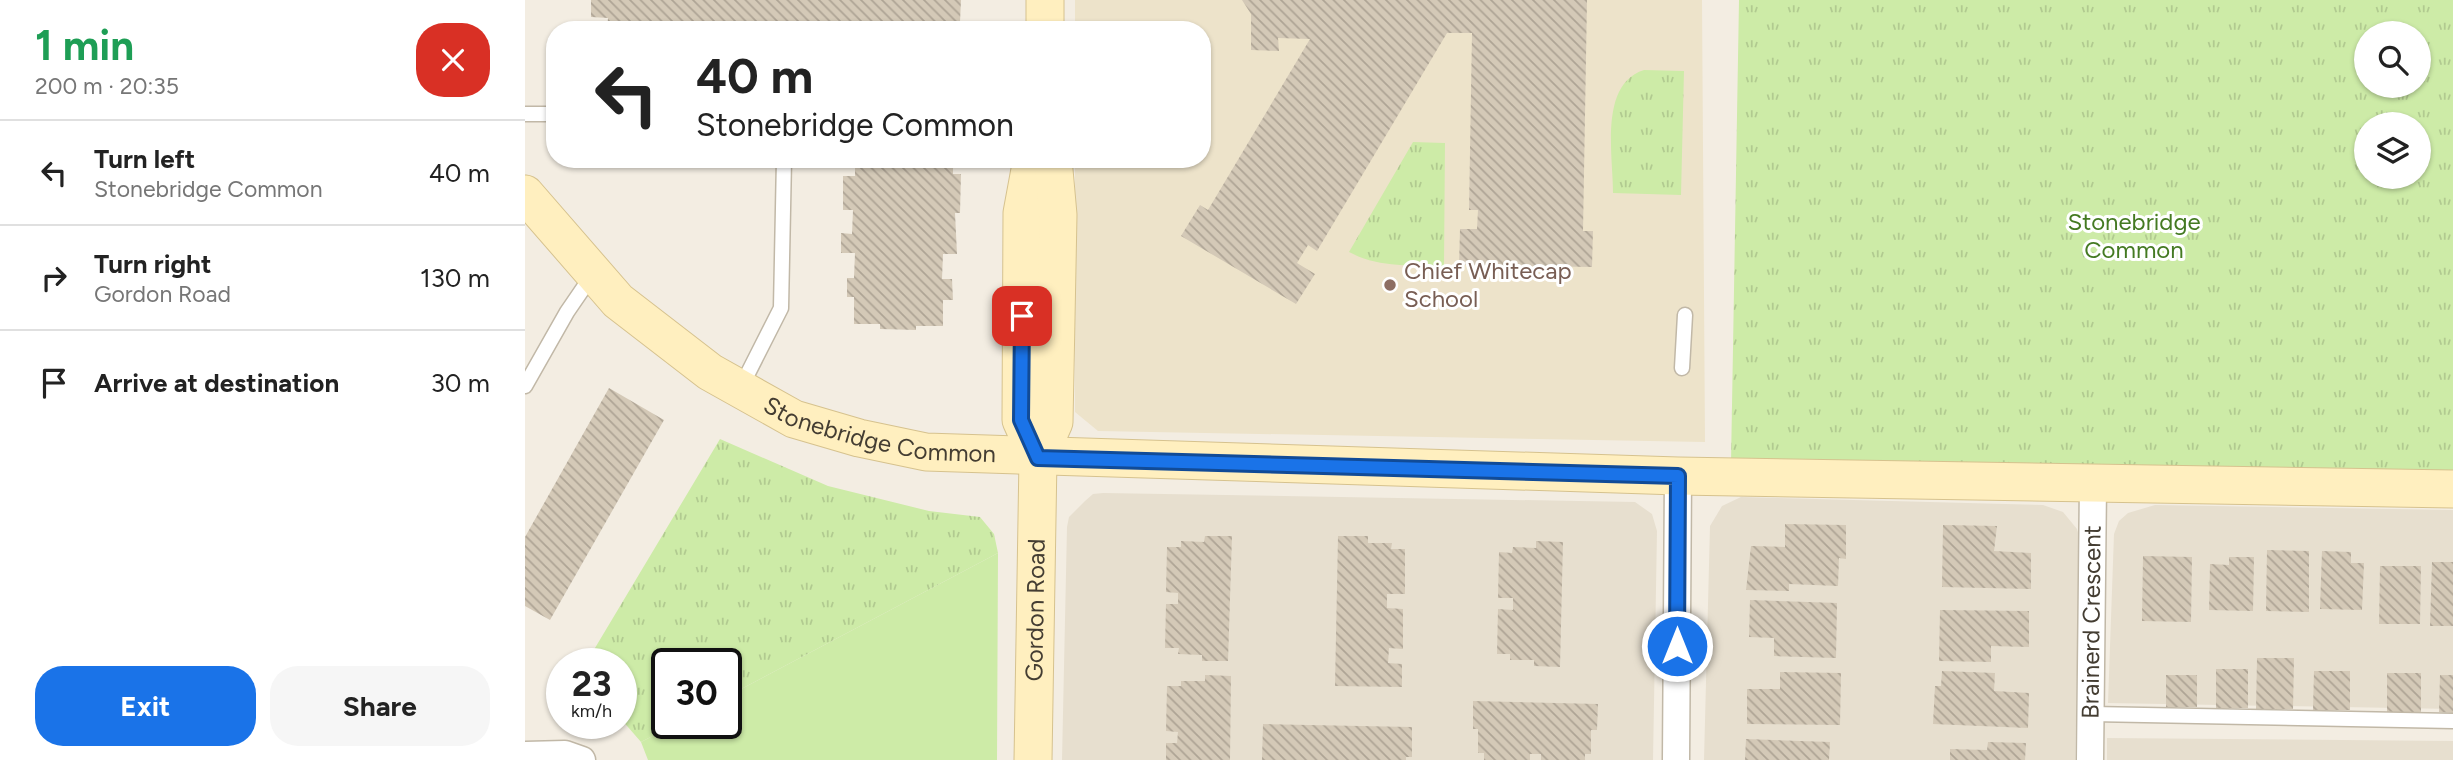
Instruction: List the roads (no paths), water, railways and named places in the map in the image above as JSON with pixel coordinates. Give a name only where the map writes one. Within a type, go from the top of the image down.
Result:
[{"type":"street","points":[[1045,0],[1045,21]]},
{"type":"street","name":"Gordon Road","points":[[1030,168],[1022,213],[1021,420],[1038,458]]},
{"type":"street","name":"Gordon Road","points":[[1033,760],[1038,458],[1054,422],[1058,215],[1054,168]]},
{"type":"street","name":"Stonebridge Common","points":[[525,194],[618,301],[679,350],[782,414],[859,438],[926,452],[1038,458],[1678,476],[2453,489]]},
{"type":"street","points":[[1676,760],[1678,476]]},
{"type":"street","name":"Brainerd Crescent","points":[[2090,760],[2093,484]]},
{"type":"street","points":[[525,755],[565,754],[582,760]]},
{"type":"lane","points":[[525,114],[546,114]]},
{"type":"lane","points":[[740,389],[781,308],[784,168]]},
{"type":"lane","points":[[525,386],[567,312],[593,274]]},
{"type":"lane","points":[[1682,368],[1685,314]]},
{"type":"lane","points":[[2091,714],[2453,721]]},
{"type":"place","name":"Chief Whitecap School","points":[[1390,285]]}]
